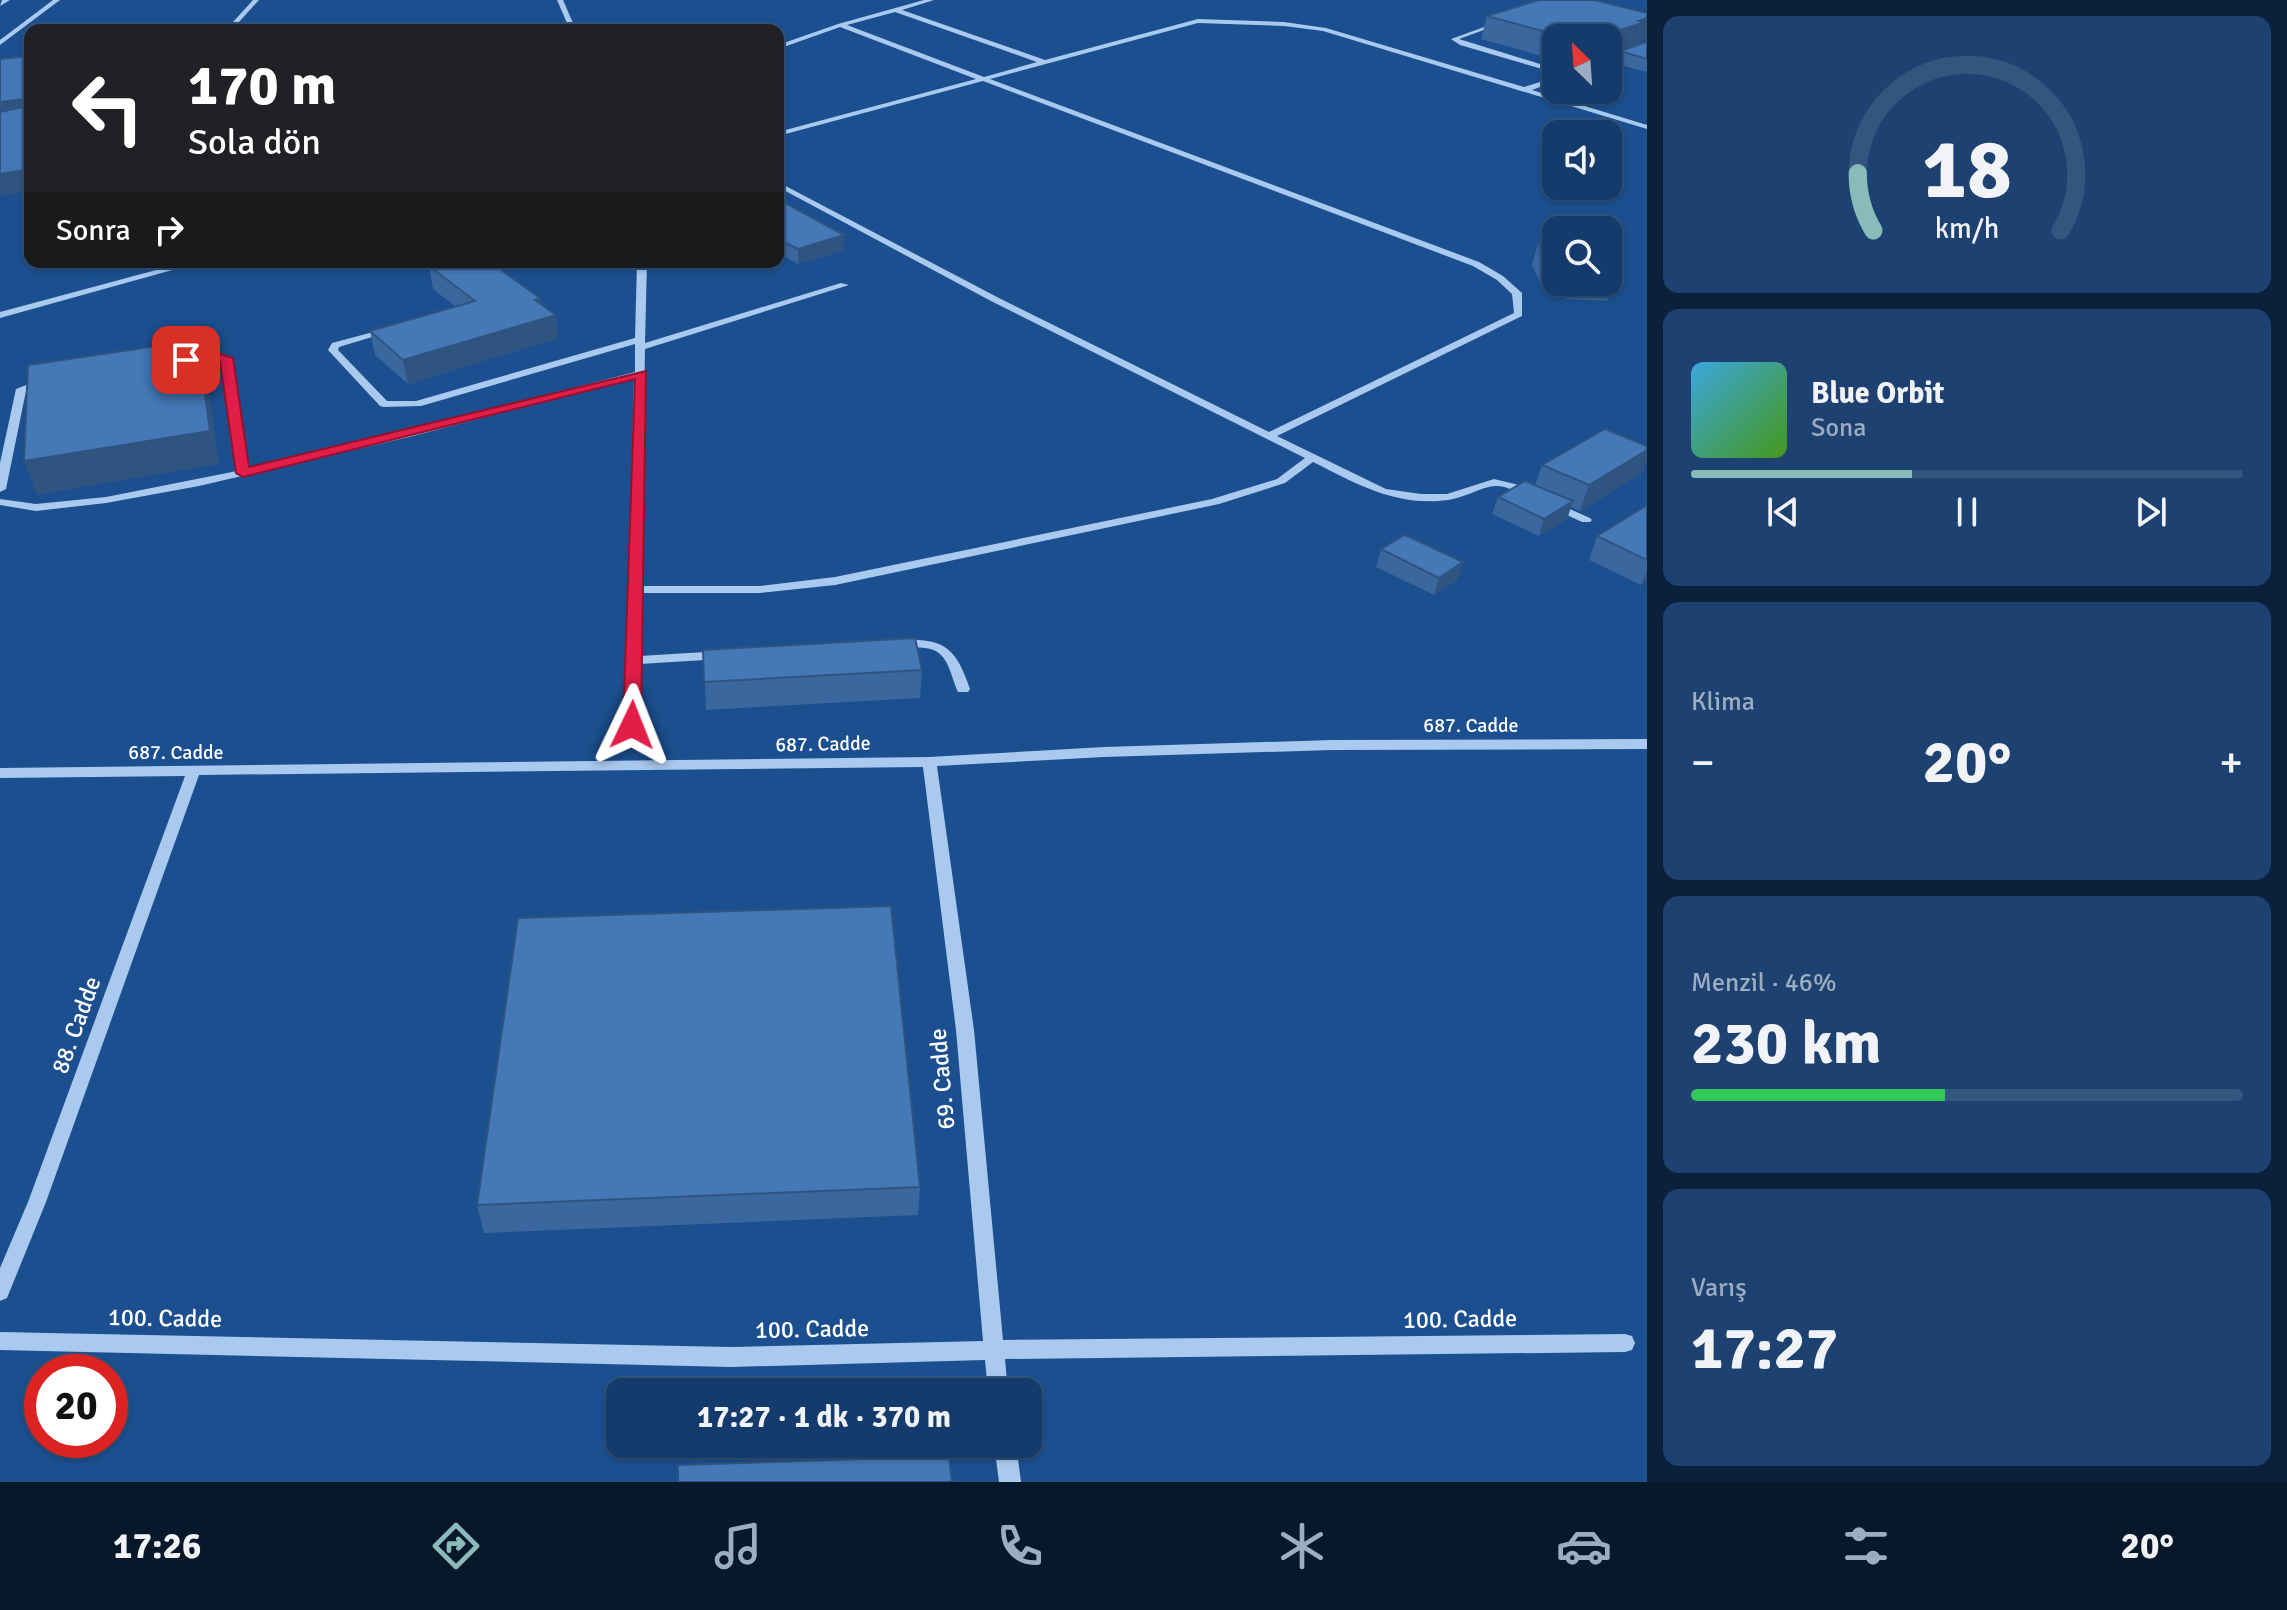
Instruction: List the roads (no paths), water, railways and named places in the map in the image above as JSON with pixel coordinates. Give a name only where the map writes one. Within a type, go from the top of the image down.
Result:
[{"type":"street","points":[[0,4],[7,0]]},
{"type":"street","points":[[25,24],[57,0]]},
{"type":"street","points":[[235,24],[256,0]]},
{"type":"street","points":[[560,0],[570,24]]},
{"type":"street","points":[[784,45],[840,25],[931,0]]},
{"type":"street","points":[[896,10],[1044,62]]},
{"type":"street","points":[[1513,19],[1454,39],[1542,67]]},
{"type":"street","points":[[784,132],[1198,21],[1284,24],[1324,29],[1647,127]]},
{"type":"street","points":[[0,43],[24,25]]},
{"type":"street","points":[[840,25],[1476,264],[1500,278],[1517,293],[1519,314],[1267,437]]},
{"type":"street","points":[[1622,56],[1647,48]]},
{"type":"street","points":[[1524,90],[1542,84]]},
{"type":"street","points":[[784,187],[994,299],[1267,437],[1389,494],[1449,496],[1489,482],[1508,483],[1586,520]]},
{"type":"street","points":[[0,315],[174,268]]},
{"type":"street","points":[[632,725],[642,268]]},
{"type":"street","points":[[398,326],[343,341],[333,350],[384,404],[417,404],[844,285]]},
{"type":"street","points":[[171,362],[215,356],[226,358],[243,473]]},
{"type":"street","points":[[0,502],[16,508],[72,505],[171,489],[641,373]]},
{"type":"street","points":[[0,489],[21,389],[52,380]]},
{"type":"street","points":[[634,589],[708,592],[777,590],[835,581],[1215,502],[1281,481],[1312,459]]},
{"type":"street","points":[[878,645],[923,642],[947,650],[963,689]]},
{"type":"street","points":[[633,660],[740,654]]},
{"type":"street","name":"687. Cadde","points":[[0,773],[929,762],[1104,752],[1332,745],[1647,744]]},
{"type":"street","name":"69. Cadde","points":[[929,762],[965,1030],[996,1378]]},
{"type":"street","name":"88. Cadde","points":[[0,1292],[37,1202],[193,772]]},
{"type":"street","name":"100. Cadde","points":[[0,1341],[731,1357],[992,1350],[1625,1343]]},
{"type":"street","points":[[1007,1458],[1010,1482]]}]
